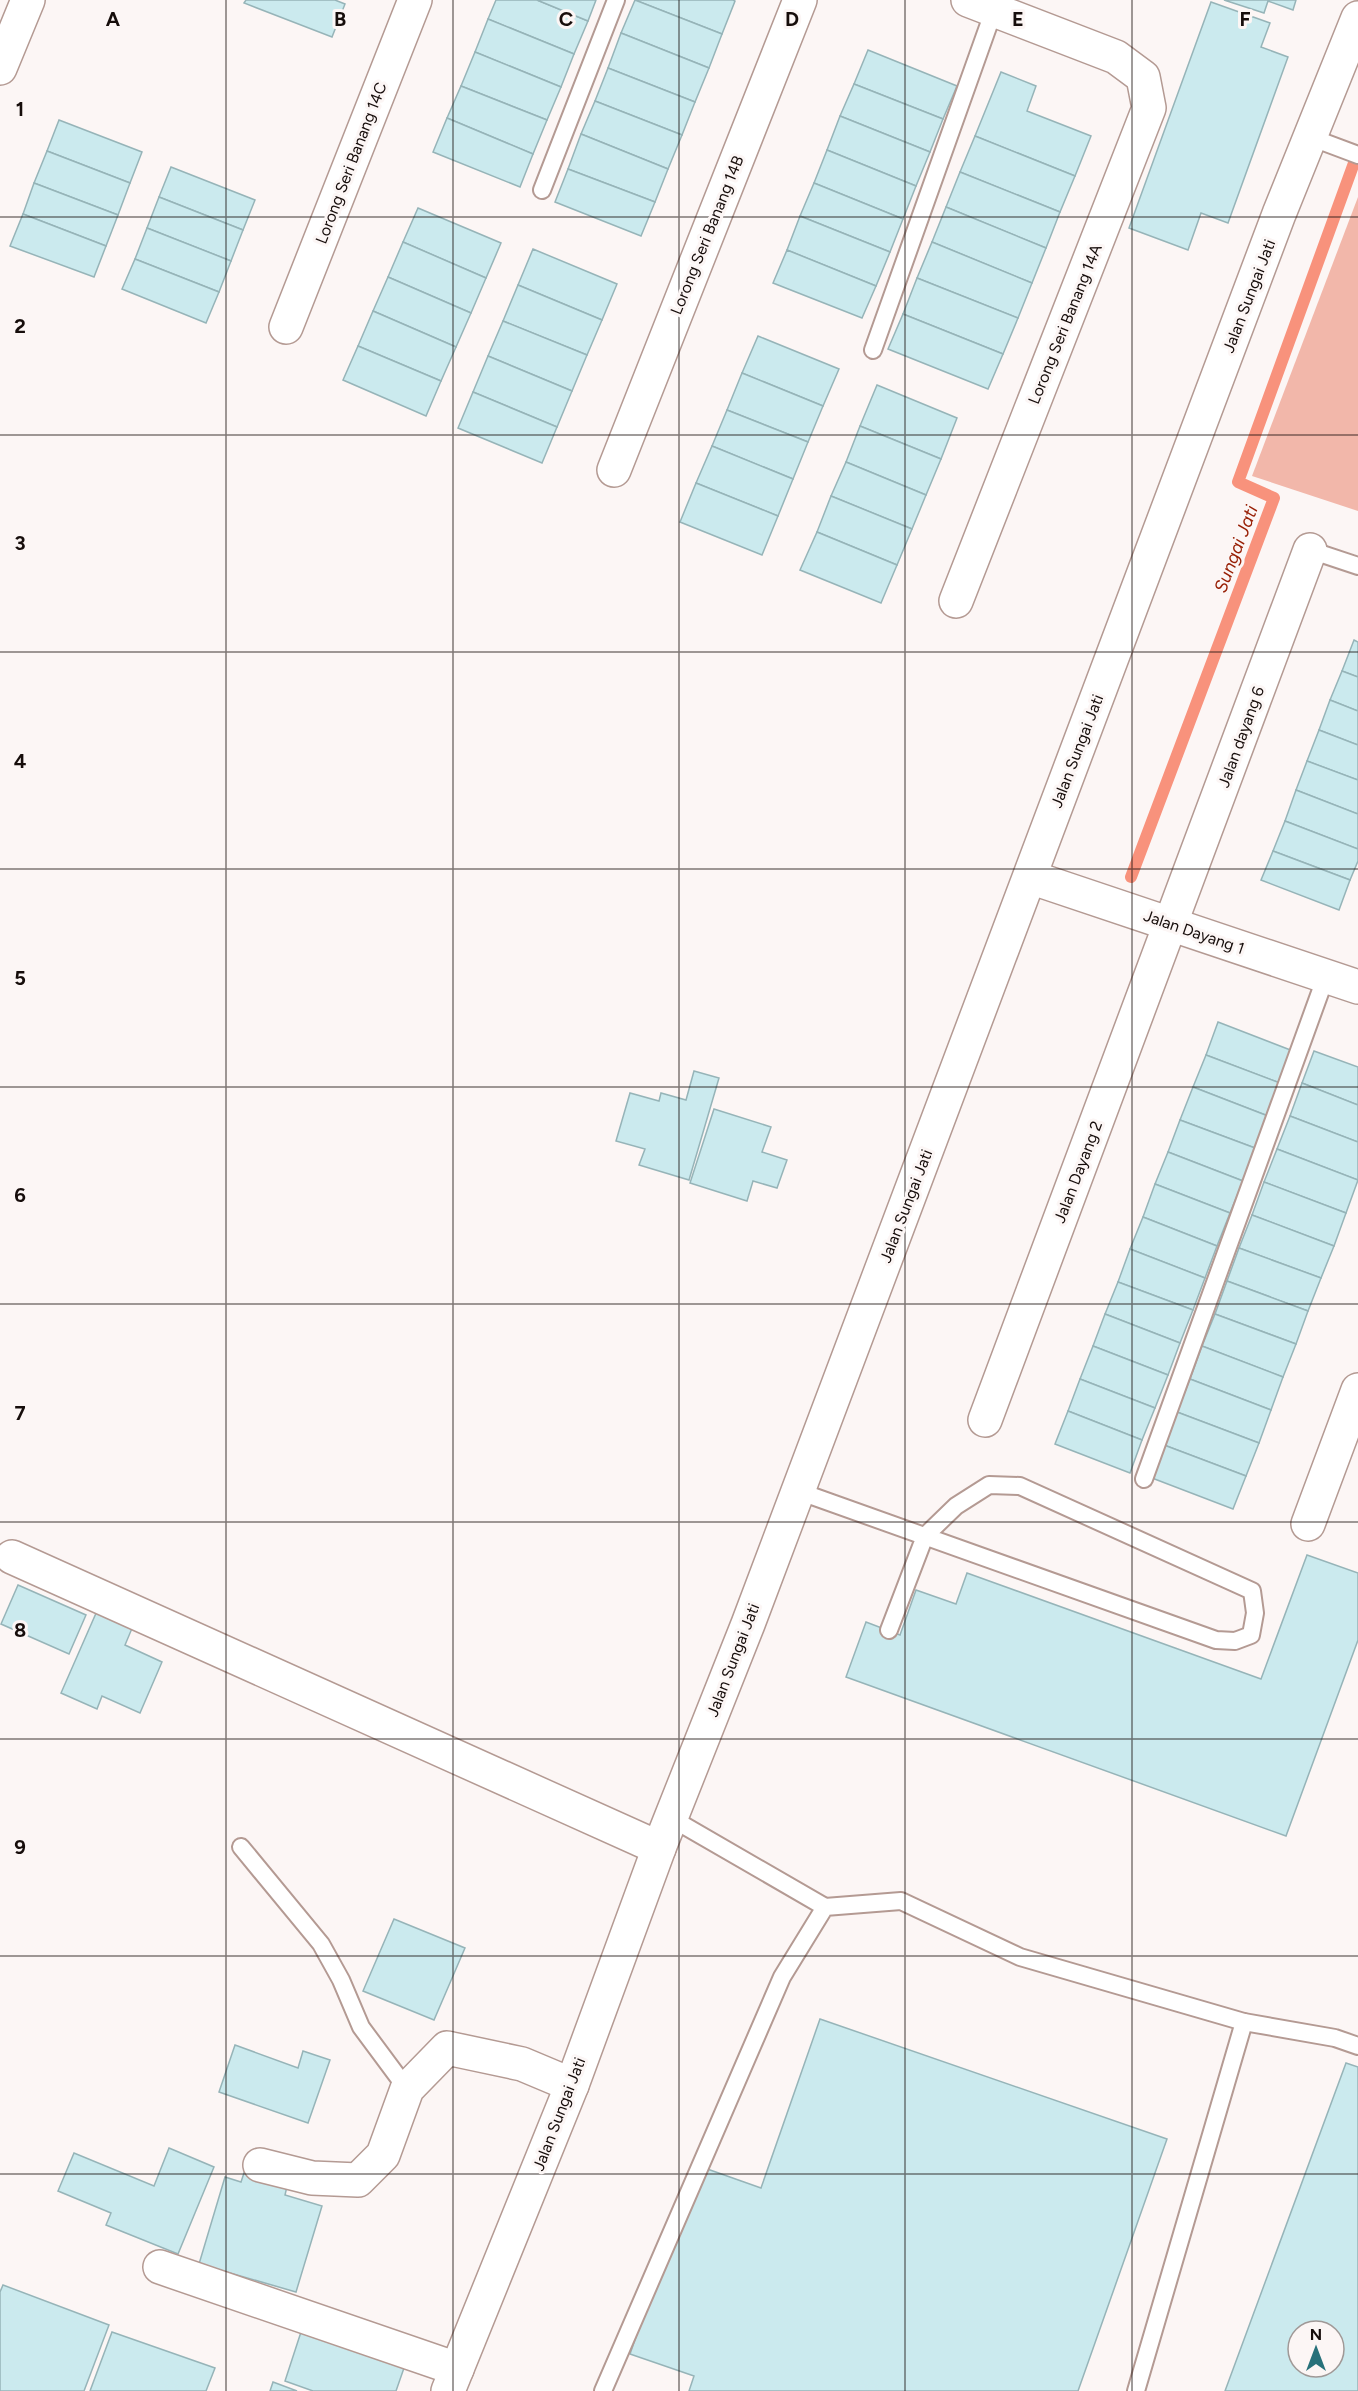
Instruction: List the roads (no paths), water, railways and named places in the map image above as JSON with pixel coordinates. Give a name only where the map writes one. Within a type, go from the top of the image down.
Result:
[{"type":"street","points":[[0,68],[28,0]]},
{"type":"street","name":"Lorong Seri Banang 14C","points":[[286,327],[415,0]]},
{"type":"street","name":"Lorong Seri Banang 14B","points":[[614,470],[800,0]]},
{"type":"street","name":"Lorong Seri Banang 14A","points":[[956,601],[1149,108],[1143,77],[1116,57],[981,5]]},
{"type":"street","name":"Jalan Sungai Jati","points":[[453,2380],[572,2085],[659,1848],[798,1491],[1275,225],[1324,142],[1358,18]]},
{"type":"street","name":"Jalan dayang 6","points":[[1171,924],[1310,550]]},
{"type":"street","name":"Jalan Dayang 1","points":[[1030,877],[1358,987]]},
{"type":"street","name":"Jalan Dayang 2","points":[[985,1420],[1171,924]]},
{"type":"street","points":[[1308,1524],[1358,1390]]},
{"type":"street","points":[[12,1557],[659,1848]]},
{"type":"street","points":[[260,2165],[312,2178],[358,2180],[383,2155],[407,2089],[447,2048],[522,2064],[572,2085]]},
{"type":"street","points":[[160,2267],[453,2380]]},
{"type":"lane","points":[[542,190],[616,0]]},
{"type":"lane","points":[[873,350],[981,5]]},
{"type":"lane","points":[[1324,142],[1358,155]]},
{"type":"lane","points":[[1310,550],[1358,566]]},
{"type":"lane","points":[[1144,1479],[1326,976]]},
{"type":"lane","points":[[798,1491],[925,1536],[1216,1640],[1235,1641],[1251,1635],[1256,1613],[1252,1592],[1020,1486],[989,1485],[956,1506],[925,1536],[889,1630]]},
{"type":"lane","points":[[671,1818],[825,1906],[901,1901],[1020,1957],[1244,2022],[1335,2038],[1358,2046]]},
{"type":"lane","points":[[241,1847],[321,1944],[341,1980],[361,2027],[407,2089]]},
{"type":"lane","points":[[603,2391],[782,1977],[825,1906]]},
{"type":"lane","points":[[1136,2391],[1244,2022]]},
{"type":"waterway","name":"Sungai Jati","points":[[1131,877],[1274,498],[1238,482],[1358,152]]}]
